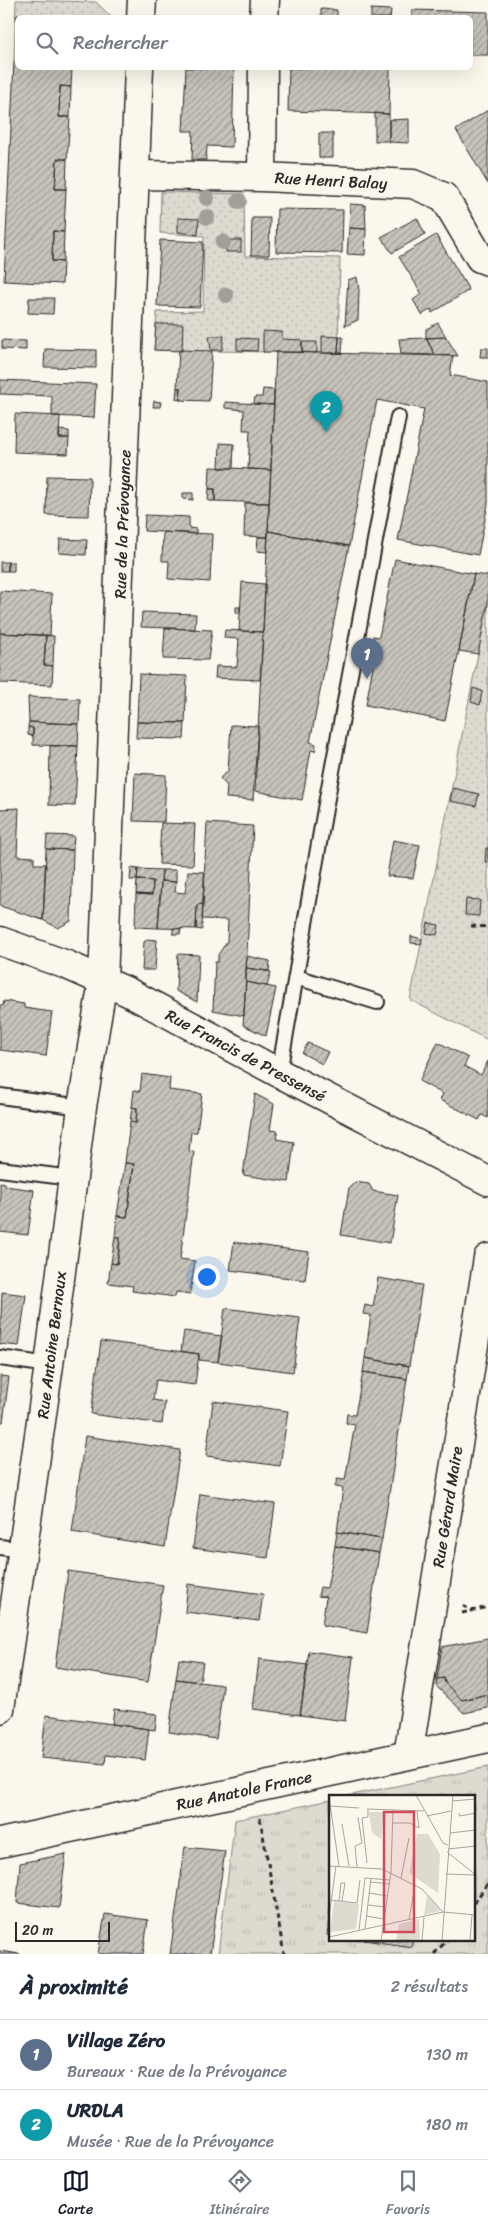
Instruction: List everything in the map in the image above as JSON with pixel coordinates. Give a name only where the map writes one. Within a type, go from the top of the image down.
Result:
[{"type":"street","points":[[141,15],[142,0]]},
{"type":"street","points":[[264,15],[265,0]]},
{"type":"street","name":"Rue de la Prévoyance","points":[[103,981],[140,70]]},
{"type":"street","points":[[262,177],[263,70]]},
{"type":"street","name":"Rue Henri Balay","points":[[136,175],[262,177],[414,184],[444,197],[480,258],[488,262]]},
{"type":"street","name":"Rue Francis de Pressensé","points":[[0,941],[68,965],[103,981],[488,1181]]},
{"type":"street","name":"Rue Antoine Bernoux","points":[[0,1709],[11,1549],[49,1365],[72,1178],[103,981]]},
{"type":"street","name":"Rue Gérard Maire","points":[[408,1755],[488,1258]]},
{"type":"street","name":"Rue Anatole France","points":[[0,1843],[488,1738]]},
{"type":"lane","points":[[279,1073],[324,809],[398,417]]},
{"type":"lane","points":[[296,977],[377,1002]]},
{"type":"lane","points":[[0,1096],[82,1107]]},
{"type":"lane","points":[[0,1169],[72,1178]]},
{"type":"lane","points":[[0,1358],[49,1365]]},
{"type":"path","points":[[471,926],[488,926]]},
{"type":"path","points":[[462,1613],[488,1607]]},
{"type":"path","points":[[259,1810],[284,1954]]},
{"type":"path","points":[[476,1900],[488,1883]]},
{"type":"path","points":[[434,1954],[445,1942]]},
{"type":"green space","points":[[16,0],[96,2],[109,15],[16,15]]},
{"type":"green space","points":[[161,192],[244,194],[245,256],[340,258],[338,353],[154,350],[157,312],[203,311],[204,236],[160,233]]},
{"type":"green space","points":[[488,603],[488,1040],[410,1000]]},
{"type":"green space","points":[[488,1767],[488,1954],[218,1954],[235,1820],[329,1800],[329,1942],[476,1942],[476,1795],[352,1795]]},
{"type":"building","points":[[321,9],[337,10],[337,15],[321,15]]},
{"type":"building","points":[[371,9],[391,10],[390,15],[371,15]]},
{"type":"building","points":[[412,10],[488,12],[488,55],[473,55],[473,15],[412,15]]},
{"type":"building","points":[[14,62],[15,70],[72,70],[71,87],[60,86],[59,117],[70,117],[67,159],[57,159],[55,189],[66,189],[64,232],[53,231],[52,261],[63,262],[62,284],[4,281]]},
{"type":"building","points":[[186,70],[234,70],[232,147],[207,146],[206,160],[192,160],[193,131],[183,131]]},
{"type":"building","points":[[289,70],[390,70],[389,114],[288,111]]},
{"type":"building","points":[[60,86],[71,87],[70,117],[59,117]]},
{"type":"building","points":[[488,110],[488,184],[456,130]]},
{"type":"building","points":[[375,113],[389,114],[389,141],[375,141]]},
{"type":"building","points":[[409,119],[409,143],[389,142],[389,120]]},
{"type":"building","points":[[319,133],[333,133],[333,158],[319,158]]},
{"type":"building","points":[[57,159],[67,159],[66,189],[55,189]]},
{"type":"building","points":[[350,204],[365,205],[366,229],[349,228]]},
{"type":"building","points":[[277,209],[343,210],[342,253],[276,252]]},
{"type":"building","points":[[178,218],[199,219],[198,235],[178,232]]},
{"type":"building","points":[[252,218],[270,218],[269,255],[251,255]]},
{"type":"building","points":[[417,218],[425,234],[392,253],[381,237]]},
{"type":"building","points":[[349,228],[366,229],[365,255],[347,254]]},
{"type":"building","points":[[53,231],[64,232],[63,262],[52,261]]},
{"type":"building","points":[[436,235],[469,290],[432,313],[431,309],[422,315],[413,300],[422,294],[399,257]]},
{"type":"building","points":[[160,240],[203,242],[200,307],[157,306]]},
{"type":"building","points":[[226,240],[241,240],[241,252],[226,252]]},
{"type":"building","points":[[357,277],[359,290],[358,320],[345,326],[348,280]]},
{"type":"building","points":[[29,298],[54,298],[53,314],[28,313]]},
{"type":"building","points":[[438,323],[446,337],[426,338],[426,329]]},
{"type":"building","points":[[156,324],[183,324],[182,351],[154,350]]},
{"type":"building","points":[[263,331],[282,332],[282,339],[302,340],[302,352],[263,352]]},
{"type":"building","points":[[209,336],[224,336],[222,350],[211,350]]},
{"type":"building","points":[[322,336],[339,337],[338,353],[322,353]]},
{"type":"building","points":[[339,337],[343,337],[342,353],[338,353]]},
{"type":"building","points":[[446,337],[458,356],[435,355],[426,338]]},
{"type":"building","points":[[237,338],[258,339],[257,351],[237,350]]},
{"type":"building","points":[[426,338],[435,355],[401,354],[399,339]]},
{"type":"building","points":[[2,340],[26,341],[26,350],[2,349]]},
{"type":"building","points":[[302,342],[317,342],[317,353],[302,352]]},
{"type":"building","points":[[481,348],[488,348],[488,357],[480,357]]},
{"type":"building","points":[[45,349],[96,350],[96,368],[44,367]]},
{"type":"building","points":[[179,350],[212,351],[209,401],[180,400],[181,388],[177,388]]},
{"type":"building","points":[[276,352],[453,356],[450,375],[488,382],[488,504],[478,555],[398,540],[424,409],[377,400],[349,546],[268,531]]},
{"type":"building","points":[[0,380],[96,384],[94,418],[52,416],[52,396],[0,394]]},
{"type":"building","points":[[177,388],[181,388],[180,400],[176,399]]},
{"type":"building","points":[[263,389],[274,390],[274,405],[254,404],[255,397],[262,397]]},
{"type":"building","points":[[154,401],[161,402],[160,407],[153,407]]},
{"type":"building","points":[[225,402],[274,405],[271,470],[248,469],[250,430],[243,430],[244,410],[225,408]]},
{"type":"building","points":[[15,414],[60,416],[59,438],[69,438],[68,454],[14,452]]},
{"type":"building","points":[[59,430],[69,431],[69,438],[59,438]]},
{"type":"building","points":[[220,443],[234,444],[233,468],[219,468]]},
{"type":"building","points":[[210,467],[271,470],[269,503],[215,501],[215,489],[209,489]]},
{"type":"building","points":[[47,476],[90,477],[89,516],[46,515]]},
{"type":"building","points":[[209,489],[215,489],[215,501],[208,501]]},
{"type":"building","points":[[183,493],[193,493],[193,500],[183,499]]},
{"type":"building","points":[[245,503],[269,503],[268,537],[244,536]]},
{"type":"building","points":[[145,515],[189,517],[189,528],[196,529],[196,534],[144,531]]},
{"type":"building","points":[[268,531],[349,546],[310,742],[316,744],[315,751],[311,750],[302,800],[255,791]]},
{"type":"building","points":[[163,532],[212,534],[210,582],[168,579],[169,561],[162,561]]},
{"type":"building","points":[[258,537],[268,537],[267,552],[257,551]]},
{"type":"building","points":[[60,539],[87,540],[86,555],[59,553]]},
{"type":"building","points":[[395,559],[474,574],[445,721],[366,705],[375,655],[369,654],[373,636],[379,637]]},
{"type":"building","points":[[0,562],[8,562],[8,571],[0,571]]},
{"type":"building","points":[[8,562],[14,562],[14,571],[8,571]]},
{"type":"building","points":[[474,574],[488,576],[488,602],[478,654],[459,651]]},
{"type":"building","points":[[242,582],[265,584],[263,632],[239,631]]},
{"type":"building","points":[[0,591],[52,594],[50,636],[0,633]]},
{"type":"building","points":[[236,607],[240,607],[240,613],[236,613]]},
{"type":"building","points":[[142,612],[196,614],[195,629],[141,627]]},
{"type":"building","points":[[165,628],[212,630],[208,660],[163,659]]},
{"type":"building","points":[[225,630],[263,632],[260,680],[215,678],[216,666],[237,667],[239,639],[224,638]]},
{"type":"building","points":[[0,633],[46,635],[44,665],[53,666],[52,685],[0,683]]},
{"type":"building","points":[[46,635],[54,636],[53,666],[44,665]]},
{"type":"building","points":[[139,674],[187,676],[185,723],[137,722]]},
{"type":"building","points":[[473,688],[482,691],[480,705],[471,702]]},
{"type":"building","points":[[28,697],[80,699],[79,724],[29,722]]},
{"type":"building","points":[[29,722],[79,724],[78,746],[33,745],[33,728],[28,727]]},
{"type":"building","points":[[137,722],[185,723],[184,739],[136,738]]},
{"type":"building","points":[[231,725],[258,726],[253,800],[226,798],[227,786],[220,778],[228,771]]},
{"type":"building","points":[[28,727],[33,728],[33,736],[28,735]]},
{"type":"building","points":[[50,746],[78,746],[75,806],[49,805]]},
{"type":"building","points":[[135,773],[166,775],[164,822],[133,821]]},
{"type":"building","points":[[453,788],[479,794],[476,806],[450,801]]},
{"type":"building","points":[[19,808],[17,856],[34,857],[34,864],[46,864],[43,920],[0,906],[0,809]]},
{"type":"building","points":[[161,823],[195,824],[193,865],[159,864]]},
{"type":"building","points":[[207,823],[253,826],[244,1016],[213,1010],[215,962],[218,962],[218,955],[227,941],[228,920],[202,919]]},
{"type":"building","points":[[47,835],[74,836],[73,850],[46,849]]},
{"type":"building","points":[[393,840],[420,845],[413,878],[387,876]]},
{"type":"building","points":[[486,848],[488,848],[488,862],[485,862]]},
{"type":"building","points":[[46,849],[73,850],[71,921],[58,928],[43,920]]},
{"type":"building","points":[[131,868],[138,869],[137,880],[130,880]]},
{"type":"building","points":[[138,869],[162,870],[158,928],[135,927],[136,894],[152,895],[153,881],[137,880]]},
{"type":"building","points":[[162,870],[176,870],[176,882],[161,881]]},
{"type":"building","points":[[188,871],[205,872],[203,904],[197,905],[196,929],[158,928],[161,881],[176,882],[175,892],[185,893]]},
{"type":"building","points":[[137,880],[153,881],[152,895],[136,894]]},
{"type":"building","points":[[466,899],[480,900],[479,916],[465,915]]},
{"type":"building","points":[[203,904],[202,930],[196,929],[197,905]]},
{"type":"building","points":[[428,923],[439,925],[437,935],[426,933]]},
{"type":"building","points":[[173,928],[181,929],[180,934],[173,934]]},
{"type":"building","points":[[411,936],[422,939],[421,944],[411,943]]},
{"type":"building","points":[[147,939],[157,940],[155,970],[142,970],[144,942]]},
{"type":"building","points":[[178,954],[199,955],[197,1002],[176,991]]},
{"type":"building","points":[[247,956],[270,961],[269,971],[246,968]]},
{"type":"building","points":[[246,968],[271,972],[267,986],[246,982]]},
{"type":"building","points":[[246,982],[276,988],[266,1036],[243,1025]]},
{"type":"building","points":[[4,1001],[24,1004],[24,1008],[52,1012],[46,1056],[0,1050],[0,1005],[3,1006]]},
{"type":"building","points":[[438,1042],[468,1058],[464,1066],[481,1075],[488,1061],[488,1118],[482,1115],[479,1120],[440,1100],[443,1094],[419,1081]]},
{"type":"building","points":[[308,1043],[328,1052],[322,1064],[302,1053]]},
{"type":"building","points":[[142,1074],[170,1078],[169,1090],[202,1094],[197,1132],[191,1132],[189,1151],[194,1152],[180,1259],[195,1261],[190,1294],[176,1292],[175,1297],[132,1291],[133,1286],[108,1283],[111,1263],[117,1264],[119,1251],[120,1237],[115,1237],[117,1216],[127,1217],[134,1164],[125,1163],[130,1122],[136,1123],[137,1108],[132,1107],[134,1090],[140,1091]]},
{"type":"building","points":[[255,1094],[274,1104],[270,1130],[278,1131],[276,1139],[294,1142],[289,1182],[243,1175]]},
{"type":"building","points":[[132,1107],[137,1108],[136,1123],[130,1122]]},
{"type":"building","points":[[125,1163],[134,1164],[127,1217],[117,1216]]},
{"type":"building","points":[[0,1182],[5,1183],[5,1186],[34,1190],[28,1235],[0,1232]]},
{"type":"building","points":[[355,1182],[369,1184],[373,1191],[398,1195],[390,1243],[341,1235],[349,1188]]},
{"type":"building","points":[[115,1237],[120,1237],[117,1264],[111,1263]]},
{"type":"building","points":[[234,1242],[309,1252],[305,1280],[230,1270]]},
{"type":"building","points":[[378,1278],[422,1285],[409,1366],[365,1358],[371,1315],[363,1314],[365,1305],[373,1307]]},
{"type":"building","points":[[2,1292],[26,1295],[19,1346],[0,1344]]},
{"type":"building","points":[[225,1308],[300,1318],[293,1372],[218,1362]]},
{"type":"building","points":[[184,1331],[222,1336],[218,1362],[199,1360],[199,1354],[181,1351]]},
{"type":"building","points":[[101,1341],[199,1354],[195,1385],[156,1380],[153,1400],[165,1402],[162,1424],[91,1414]]},
{"type":"building","points":[[365,1358],[409,1366],[407,1379],[363,1372]]},
{"type":"building","points":[[363,1372],[407,1379],[382,1539],[337,1532],[343,1488],[335,1487],[337,1479],[345,1480],[355,1424],[346,1423],[347,1414],[355,1415]]},
{"type":"building","points":[[0,1376],[9,1377],[3,1422],[0,1422]]},
{"type":"building","points":[[213,1401],[288,1411],[280,1466],[206,1456]]},
{"type":"building","points":[[85,1436],[180,1450],[165,1547],[72,1532]]},
{"type":"building","points":[[200,1494],[275,1504],[268,1558],[193,1548]]},
{"type":"building","points":[[337,1532],[382,1539],[379,1553],[335,1546]]},
{"type":"building","points":[[335,1546],[379,1553],[367,1633],[322,1625],[326,1597],[318,1596],[320,1587],[327,1588]]},
{"type":"building","points":[[68,1571],[163,1585],[148,1682],[55,1667]]},
{"type":"building","points":[[188,1584],[263,1594],[259,1621],[185,1612]]},
{"type":"building","points":[[488,1638],[488,1694],[462,1700],[445,1683],[444,1678],[437,1679],[442,1647]]},
{"type":"building","points":[[309,1651],[353,1657],[345,1721],[300,1715]]},
{"type":"building","points":[[179,1659],[203,1662],[200,1682],[176,1679]]},
{"type":"building","points":[[259,1659],[308,1665],[300,1715],[253,1709]]},
{"type":"building","points":[[444,1678],[445,1683],[462,1700],[488,1694],[488,1708],[464,1713],[436,1686],[437,1679]]},
{"type":"building","points":[[176,1679],[223,1685],[216,1739],[169,1732]]},
{"type":"building","points":[[114,1709],[157,1714],[155,1730],[112,1724]]},
{"type":"building","points":[[46,1715],[149,1729],[145,1760],[106,1755],[105,1764],[41,1758]]},
{"type":"building","points":[[185,1847],[225,1851],[210,1954],[170,1954]]},
{"type":"building","points":[[66,1854],[59,1908],[17,1903],[20,1863]]},
{"type":"building","points":[[105,1914],[148,1920],[143,1954],[98,1954]]},
{"type":"building","points":[[329,1916],[329,1936],[327,1935]]},
{"type":"building","points":[[378,1942],[412,1942],[412,1947]]},
{"type":"building","points":[[0,1951],[20,1954],[0,1954]]},
{"type":"place","name":"URDLA","points":[[326,432]]},
{"type":"place","name":"Village Zéro","points":[[367,679]]}]
